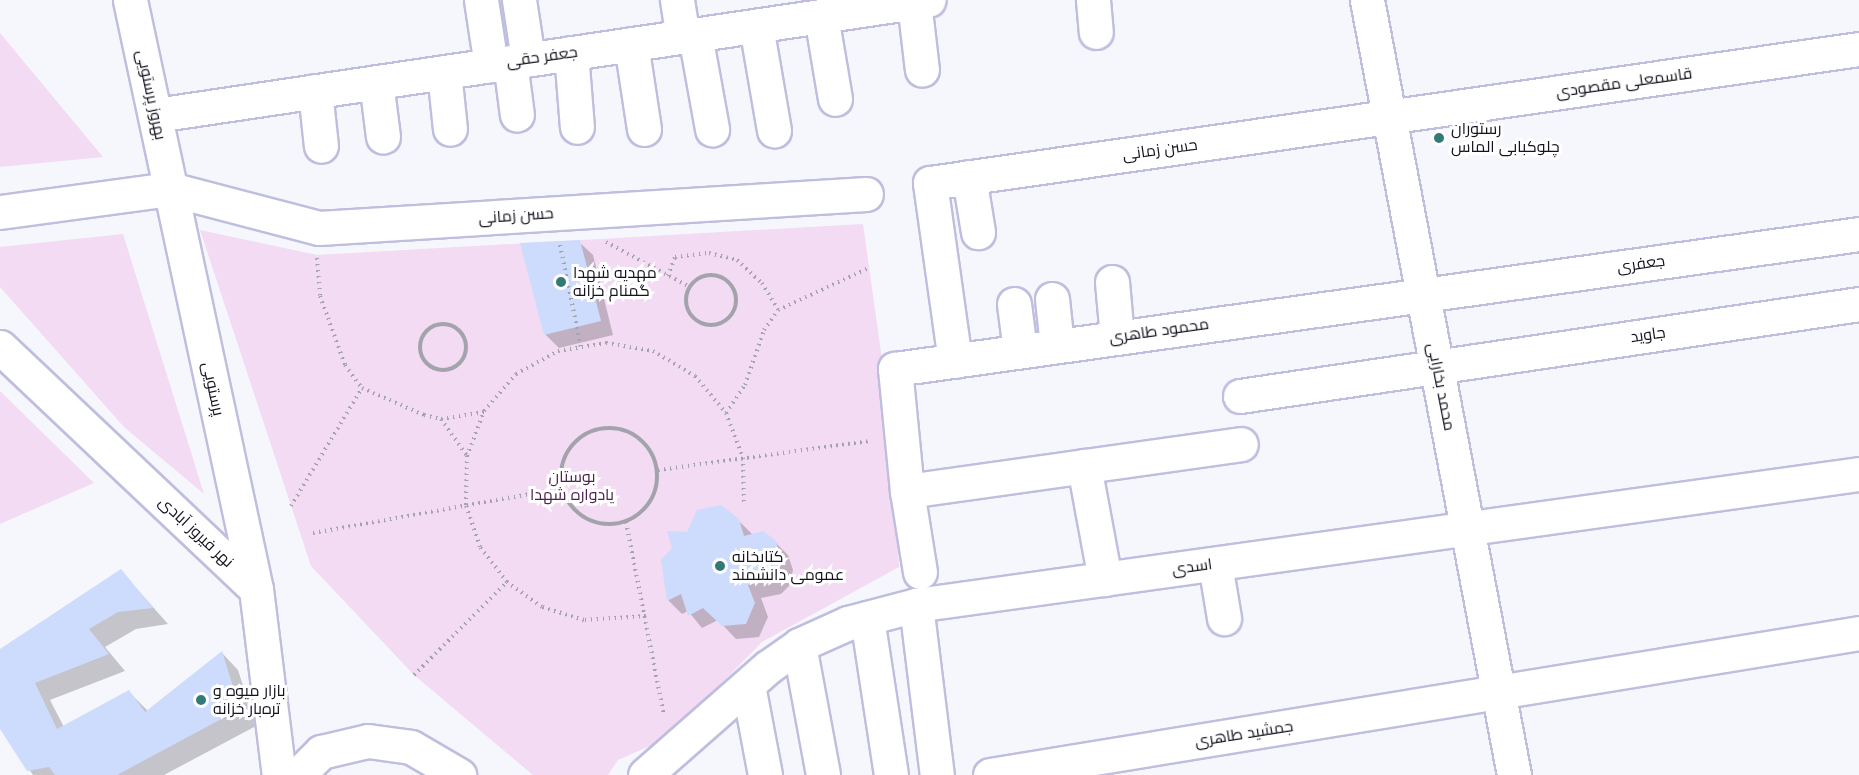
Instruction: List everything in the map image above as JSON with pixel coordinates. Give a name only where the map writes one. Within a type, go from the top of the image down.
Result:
[{"type":"street","name":"بهروز پرستویی","points":[[130,0],[156,114],[170,189]]},
{"type":"street","points":[[482,0],[510,62]]},
{"type":"street","points":[[517,115],[510,62],[519,0]]},
{"type":"street","points":[[677,0],[689,35],[712,129]]},
{"type":"street","points":[[1093,0],[1096,32]]},
{"type":"street","name":"محمد بخارایی","points":[[1367,0],[1514,775]]},
{"type":"street","name":"جعفر حقی","points":[[156,114],[689,35],[768,16],[821,16],[921,1]]},
{"type":"street","points":[[921,1],[922,70]]},
{"type":"street","points":[[768,16],[774,130]]},
{"type":"street","points":[[821,16],[835,99]]},
{"type":"street","points":[[631,44],[644,129]]},
{"type":"street","name":"قاسمعلی مقصودی","points":[[1389,117],[1859,49]]},
{"type":"street","points":[[571,53],[577,127]]},
{"type":"street","points":[[444,72],[450,129]]},
{"type":"street","points":[[376,82],[383,137]]},
{"type":"street","points":[[315,91],[321,146]]},
{"type":"street","name":"حسن زمانی","points":[[955,361],[930,183],[1389,117]]},
{"type":"street","points":[[969,177],[978,231]]},
{"type":"street","points":[[0,212],[170,189]]},
{"type":"street","name":"حسن زمانی","points":[[170,189],[319,228],[866,194]]},
{"type":"street","name":"پرستویی","points":[[170,189],[256,589]]},
{"type":"street","name":"جعفری","points":[[1424,294],[1859,234]]},
{"type":"street","points":[[1112,282],[1117,337]]},
{"type":"street","name":"محمود طاهری","points":[[907,492],[895,369],[1424,294]]},
{"type":"street","points":[[1052,298],[1057,346]]},
{"type":"street","points":[[1014,304],[1020,351]]},
{"type":"street","name":"جاوید","points":[[1240,396],[1859,304]]},
{"type":"street","name":"نهر فیروز آبادی","points":[[0,347],[256,589]]},
{"type":"street","points":[[920,572],[907,492],[1241,444]]},
{"type":"street","points":[[1084,466],[1105,579]]},
{"type":"street","name":"اسدی","points":[[645,775],[748,685],[799,645],[867,618],[916,605],[1859,474]]},
{"type":"street","points":[[1215,564],[1224,618]]},
{"type":"street","points":[[256,589],[279,775]]},
{"type":"street","points":[[916,605],[937,775]]},
{"type":"street","points":[[867,618],[891,775]]},
{"type":"street","name":"جمشید طاهری","points":[[990,775],[1859,633]]},
{"type":"street","points":[[799,645],[823,775]]},
{"type":"street","points":[[748,685],[765,775]]},
{"type":"street","points":[[298,775],[321,752],[368,741],[411,747],[459,775]]},
{"type":"path","points":[[319,228],[320,296],[345,365],[362,388],[424,416],[441,419],[484,411]]},
{"type":"path","points":[[599,239],[690,287]]},
{"type":"path","points":[[559,241],[582,347]]},
{"type":"path","points":[[668,276],[675,257],[709,253],[737,260],[762,283],[778,310]]},
{"type":"path","points":[[726,413],[745,386],[764,330],[778,310],[870,268]]},
{"type":"path","points":[[710,275],[726,280],[736,294],[735,310],[723,323],[700,323],[686,303],[690,287],[710,275]]},
{"type":"path","points":[[441,323],[460,332],[465,353],[456,366],[441,370],[426,364],[419,349],[427,329],[441,323]]},
{"type":"path","points":[[646,616],[584,620],[542,607],[507,582],[480,547],[466,505],[467,456],[484,411],[516,374],[558,351],[606,343],[653,351],[696,376],[726,413],[743,458],[744,502]]},
{"type":"path","points":[[291,506],[362,388]]},
{"type":"path","points":[[441,419],[467,456]]},
{"type":"path","points":[[600,429],[631,433],[653,455],[658,470],[651,501],[626,522],[594,522],[579,514],[562,488],[565,457],[573,444],[600,429]]},
{"type":"path","points":[[658,470],[881,440]]},
{"type":"path","points":[[313,533],[562,488]]},
{"type":"path","points":[[626,522],[666,727]]},
{"type":"path","points":[[414,675],[507,582]]},
{"type":"green space","points":[[0,33],[103,157],[0,167]]},
{"type":"green space","name":"بوستان یادواره شهدا","points":[[863,224],[893,438],[899,567],[762,642],[668,738],[618,760],[608,775],[533,775],[414,675],[311,566],[200,230],[317,255]]},
{"type":"green space","points":[[123,234],[204,494],[124,427],[0,287],[0,247]]},
{"type":"green space","points":[[0,391],[94,483],[0,524]]},
{"type":"building","name":"مهدیه شهدا گمنام خزانه","points":[[580,240],[601,321],[544,335],[520,243]]},
{"type":"building","name":"کتابخانه عمومی دانشمند","points":[[721,505],[739,519],[744,536],[763,531],[775,540],[781,556],[776,573],[767,581],[748,585],[755,603],[746,624],[722,626],[703,608],[688,616],[681,594],[667,601],[661,560],[672,548],[667,531],[687,532],[697,510]]},
{"type":"building","points":[[121,569],[153,608],[118,612],[89,629],[109,654],[35,683],[57,729],[129,690],[145,712],[222,651],[240,709],[117,775],[55,775],[49,767],[27,771],[0,729],[0,649]]},
{"type":"place","name":"رستوران چلوکبابی الماس","points":[[1439,138]]},
{"type":"place","name":"مهدیه شهدا گمنام خزانه","points":[[561,282]]},
{"type":"place","name":"کتابخانه عمومی دانشمند","points":[[720,566]]},
{"type":"place","name":"بازار میوه و تره‌بار خزانه","points":[[201,700]]}]
